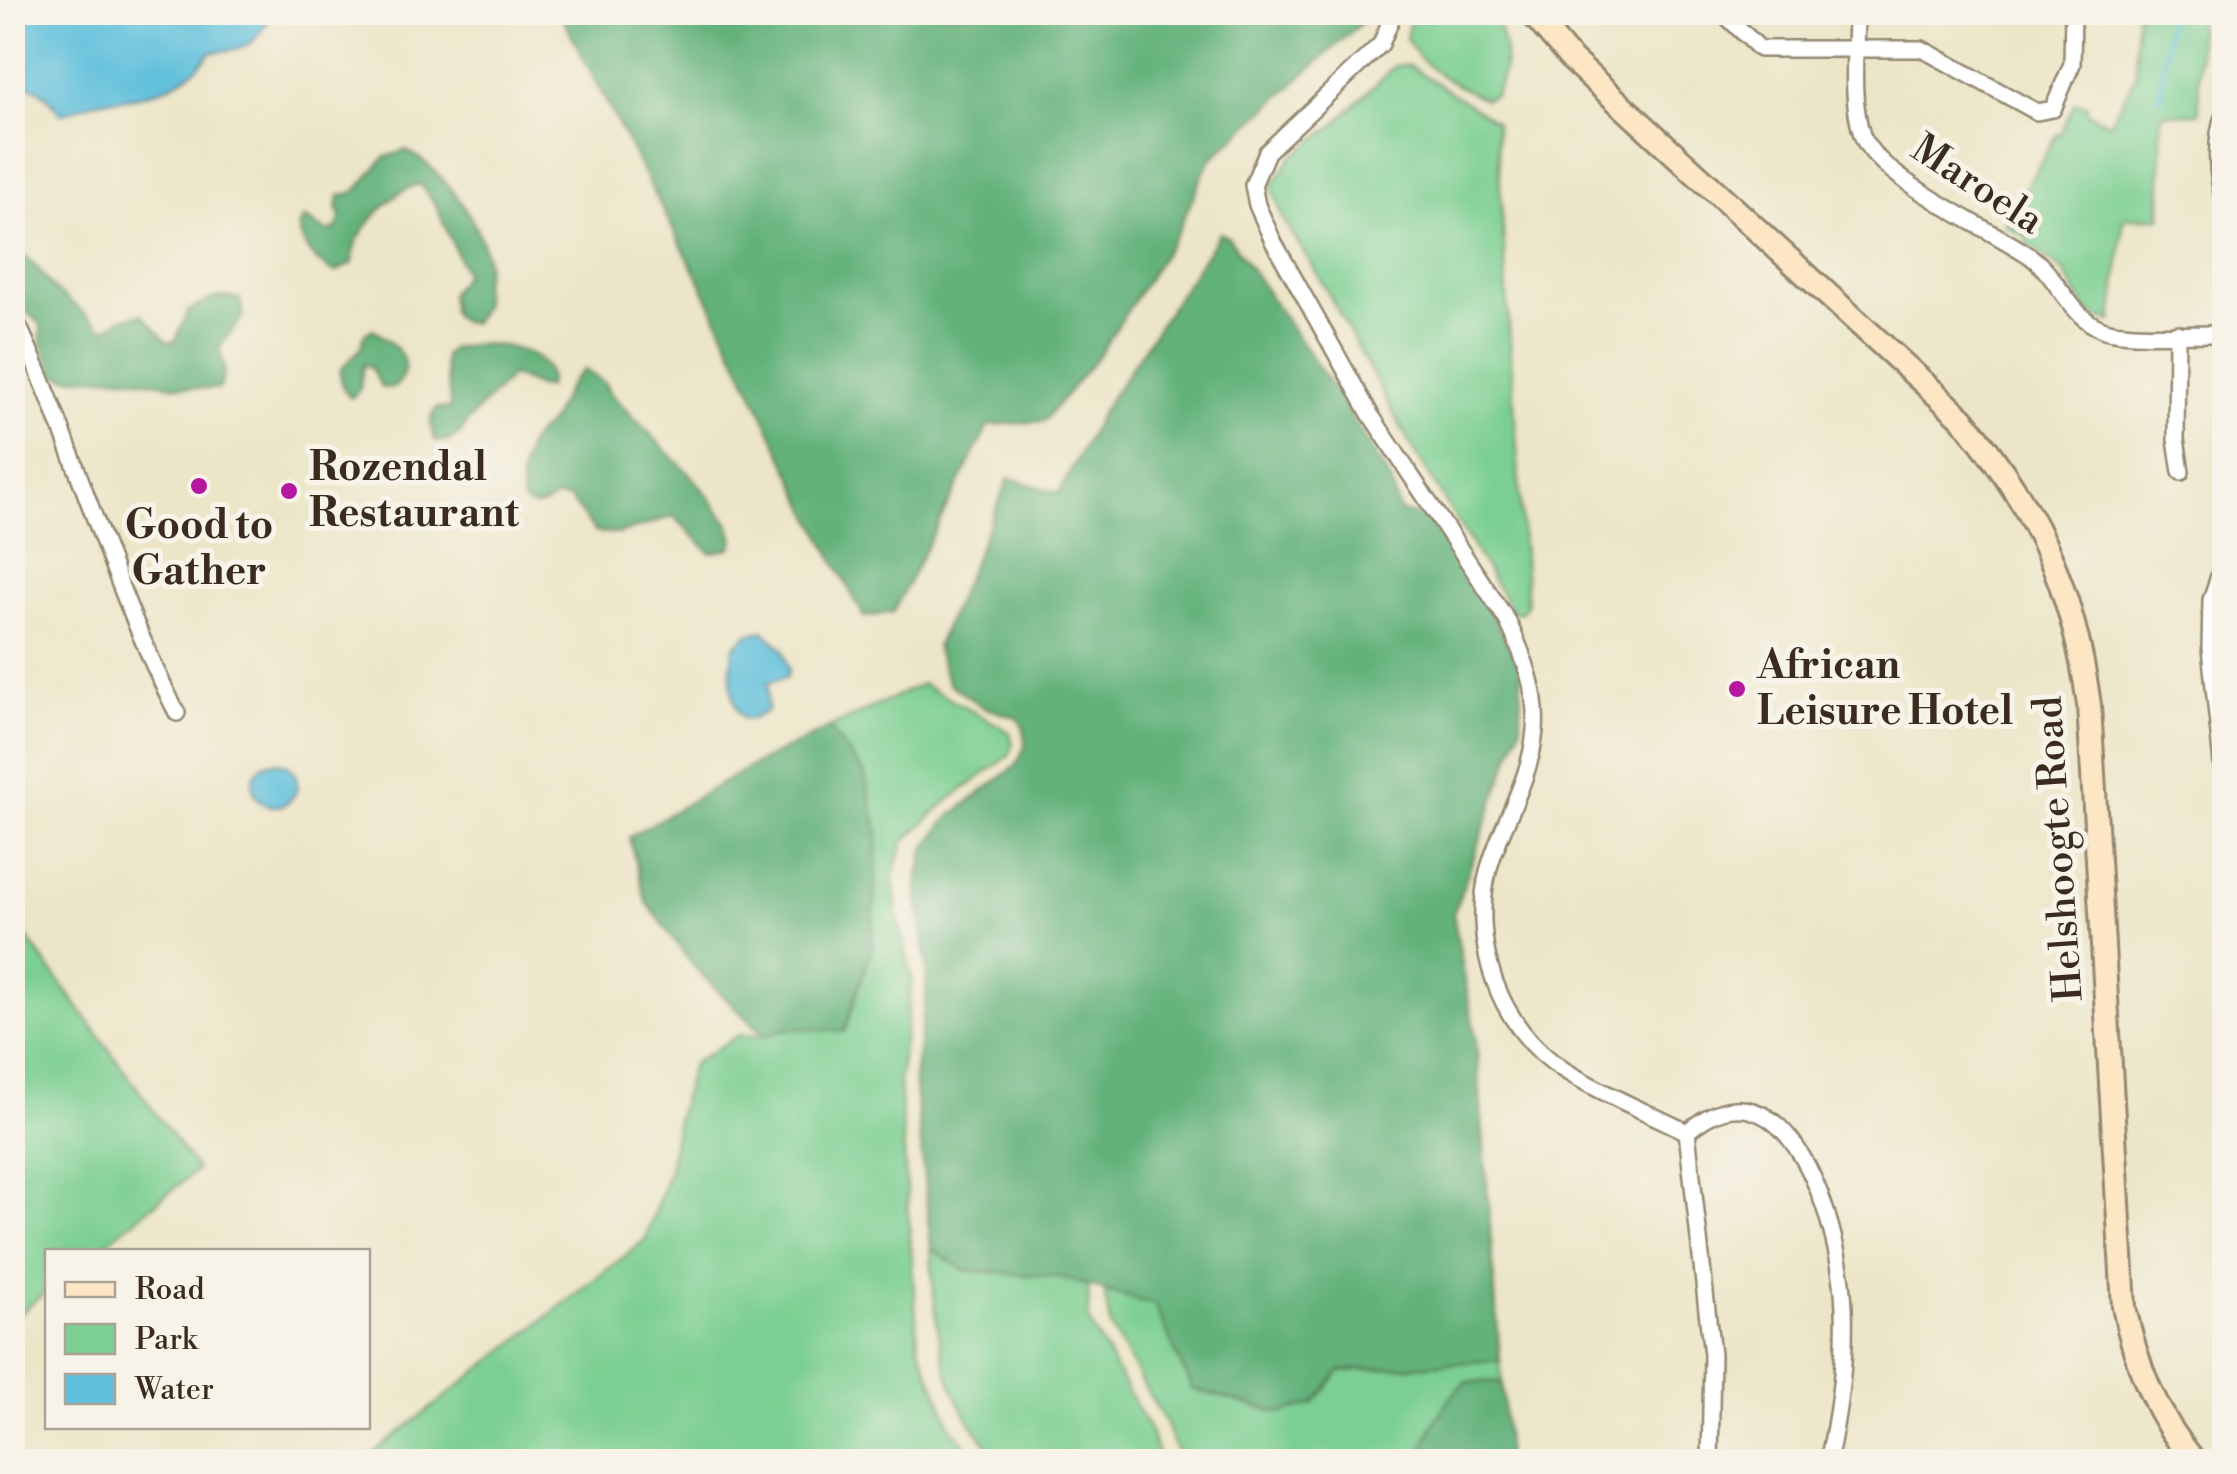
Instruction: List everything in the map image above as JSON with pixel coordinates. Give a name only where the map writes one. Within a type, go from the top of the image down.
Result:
[{"type":"main road","name":"Helshoogte Road","points":[[1532,12],[1594,81],[1962,418],[2005,472],[2033,516],[2057,569],[2074,621],[2089,705],[2124,1307],[2135,1357],[2155,1405],[2195,1462]]},
{"type":"street","points":[[1394,12],[1381,44],[1267,152],[1254,185],[1256,205],[1370,414],[1507,620],[1523,654],[1533,691],[1535,732],[1524,783],[1488,871],[1484,906],[1486,947],[1505,1010],[1529,1041],[1563,1070],[1687,1132]]},
{"type":"street","points":[[1722,12],[1760,48],[1922,49],[2037,112],[2053,109],[2072,64],[2072,12]]},
{"type":"street","name":"Maroela","points":[[1856,12],[1857,103],[1862,136],[1883,164],[1912,188],[2033,258],[2086,321],[2106,331],[2224,334]]},
{"type":"street","points":[[2224,114],[2220,126],[2220,181],[2224,199]]},
{"type":"street","points":[[12,312],[48,386],[126,595],[177,713]]},
{"type":"street","points":[[2177,333],[2176,438],[2181,472]]},
{"type":"street","points":[[2224,561],[2211,600],[2210,648],[2224,783]]},
{"type":"street","points":[[1687,1132],[1721,1110],[1740,1107],[1770,1116],[1796,1149],[1825,1206],[1840,1266],[1844,1308],[1842,1365],[1828,1462]]},
{"type":"street","points":[[1687,1132],[1712,1355],[1710,1462]]},
{"type":"green space","points":[[560,13],[1368,13],[1209,161],[1178,231],[1101,352],[1044,421],[989,425],[893,612],[864,617],[811,516],[699,279]]},
{"type":"green space","points":[[1423,13],[1494,13],[1505,54],[1495,95],[1485,99],[1473,94],[1421,59],[1406,38],[1410,20]]},
{"type":"green space","points":[[2136,13],[2198,13],[2199,113],[2161,114],[2161,218],[2124,218],[2112,322],[2088,313],[2063,271],[2028,244],[2026,237],[2005,225],[2057,134],[2060,135],[2075,102],[2087,106],[2086,111],[2109,124],[2136,76]]},
{"type":"green space","points":[[1409,65],[1496,122],[1527,605],[1522,612],[1513,613],[1408,440],[1283,219],[1272,186],[1292,157],[1332,127],[1394,66]]},
{"type":"green space","points":[[405,150],[442,179],[480,238],[486,259],[484,304],[473,323],[462,322],[452,313],[450,294],[465,273],[436,205],[420,184],[393,198],[377,213],[356,241],[353,263],[335,272],[310,254],[300,235],[298,227],[304,218],[328,232],[337,228],[341,214],[337,209],[339,196],[355,192],[384,158]]},
{"type":"green space","points":[[1220,233],[1229,238],[1337,394],[1392,483],[1399,511],[1429,519],[1488,605],[1521,670],[1521,726],[1453,914],[1476,1040],[1500,1360],[1340,1371],[1313,1404],[1281,1413],[1192,1389],[1155,1305],[1060,1277],[964,1270],[931,1248],[914,1077],[926,1000],[927,970],[917,886],[925,848],[949,817],[1016,766],[1025,746],[1024,729],[1018,718],[983,707],[948,683],[936,648],[1009,478],[1059,493],[1101,413]]},
{"type":"green space","points":[[12,248],[105,330],[122,318],[142,314],[167,341],[175,342],[188,311],[216,297],[239,298],[244,315],[219,348],[225,369],[220,388],[54,374],[41,341],[41,324],[13,301]]},
{"type":"green space","points":[[373,329],[400,354],[404,361],[402,378],[395,387],[382,388],[370,367],[363,364],[360,389],[351,398],[342,386],[340,371],[361,348],[365,334]]},
{"type":"green space","points":[[476,344],[511,348],[535,357],[544,365],[548,387],[538,387],[512,375],[460,434],[448,441],[436,441],[432,416],[437,408],[450,409],[444,356],[451,349]]},
{"type":"green space","points":[[584,370],[605,383],[608,391],[698,483],[729,524],[734,539],[731,548],[711,553],[674,516],[619,534],[595,532],[570,499],[557,497],[537,507],[523,502],[522,470],[528,447],[549,423],[571,382]]},
{"type":"green space","points":[[922,684],[1000,726],[1010,733],[1013,745],[1009,756],[946,802],[904,842],[893,876],[912,979],[899,1082],[918,1344],[952,1429],[979,1461],[362,1462],[645,1240],[669,1170],[678,1114],[692,1064],[739,1035],[764,1036],[791,1028],[845,1031],[872,947],[864,773],[829,728]]},
{"type":"green space","points":[[829,728],[864,773],[878,829],[872,947],[844,1032],[791,1028],[764,1036],[693,966],[646,901],[629,837],[753,765]]},
{"type":"green space","points":[[13,918],[197,1170],[98,1249],[45,1249],[45,1293],[13,1319]]},
{"type":"green space","points":[[931,1248],[964,1270],[1060,1277],[1088,1285],[1089,1322],[1148,1427],[1161,1461],[1001,1461],[971,1423],[949,1378],[936,1313]]},
{"type":"green space","points":[[1104,1290],[1155,1305],[1192,1389],[1281,1413],[1313,1404],[1340,1371],[1500,1360],[1502,1382],[1465,1382],[1423,1449],[1421,1461],[1180,1461],[1165,1422],[1111,1328]]},
{"type":"green space","points":[[1465,1382],[1502,1382],[1507,1461],[1421,1461],[1437,1418]]},
{"type":"water","points":[[19,12],[272,13],[254,41],[210,53],[176,82],[149,93],[100,101],[60,114],[40,91],[13,83],[13,24]]},
{"type":"water","points":[[764,631],[783,649],[789,670],[786,678],[768,683],[767,711],[752,719],[743,718],[731,684],[734,647],[748,634]]},
{"type":"water","points":[[275,762],[291,768],[297,784],[291,800],[275,806],[259,800],[253,784],[259,768]]},
{"type":"waterway","points":[[2160,97],[2169,12]]},
{"type":"place","name":"Good to Gather","points":[[199,486]]},
{"type":"place","name":"Rozendal Restaurant","points":[[289,491]]},
{"type":"place","name":"African Leisure Hotel","points":[[1737,689]]}]
